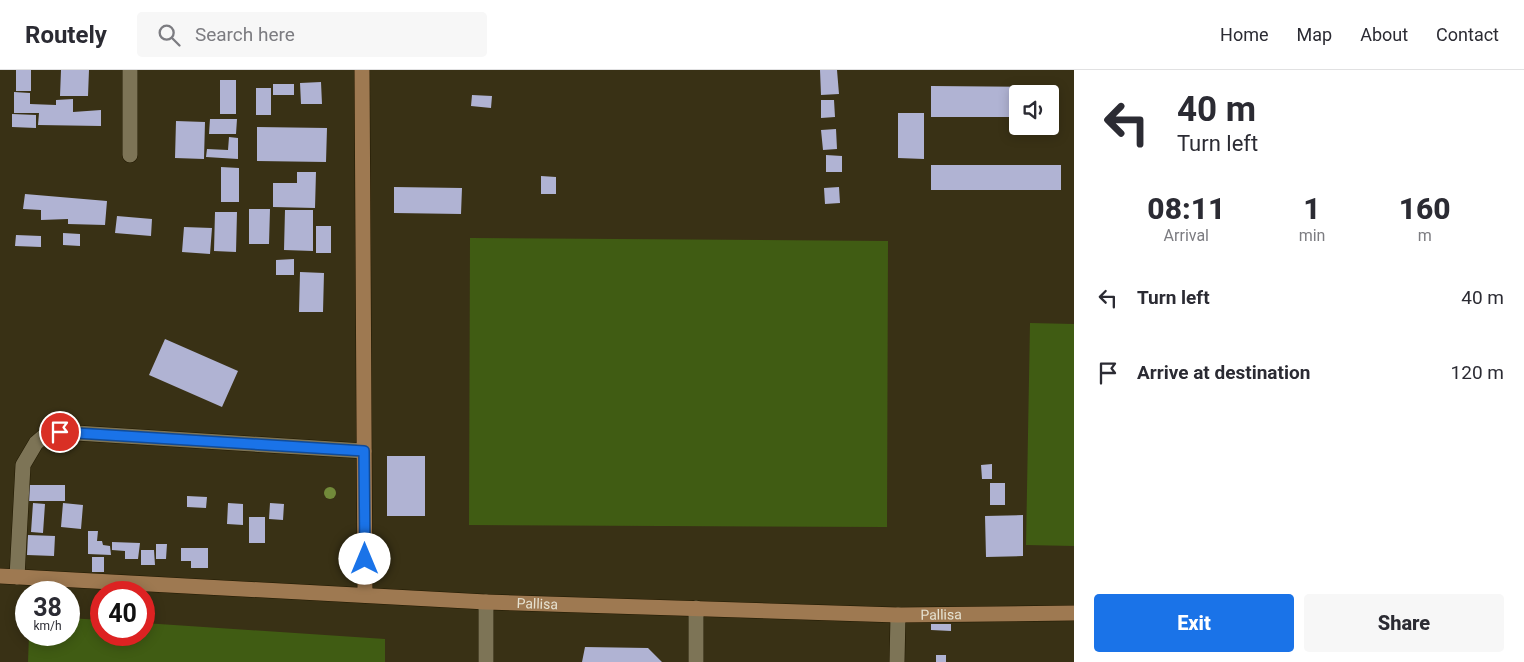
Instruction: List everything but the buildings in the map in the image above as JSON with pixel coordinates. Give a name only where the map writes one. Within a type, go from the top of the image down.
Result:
[{"type":"main road","points":[[362,70],[365,595]]},
{"type":"main road","name":"Pallisa","points":[[0,577],[486,602],[898,615],[1074,613]]},
{"type":"street","points":[[130,70],[130,155]]},
{"type":"street","points":[[17,577],[23,465],[36,443],[43,437],[60,432],[364,451]]},
{"type":"street","points":[[486,602],[486,662]]},
{"type":"street","points":[[696,608],[696,662]]},
{"type":"street","points":[[897,662],[898,615]]},
{"type":"green space","points":[[470,238],[888,241],[887,527],[469,525]]},
{"type":"green space","points":[[1030,323],[1074,324],[1074,546],[1026,545]]},
{"type":"green space","points":[[80,619],[90,619],[90,646],[155,646],[155,624],[385,639],[385,662],[28,662],[29,646],[80,646]]},
{"type":"route","points":[[60,432],[364,451],[365,559]]}]
